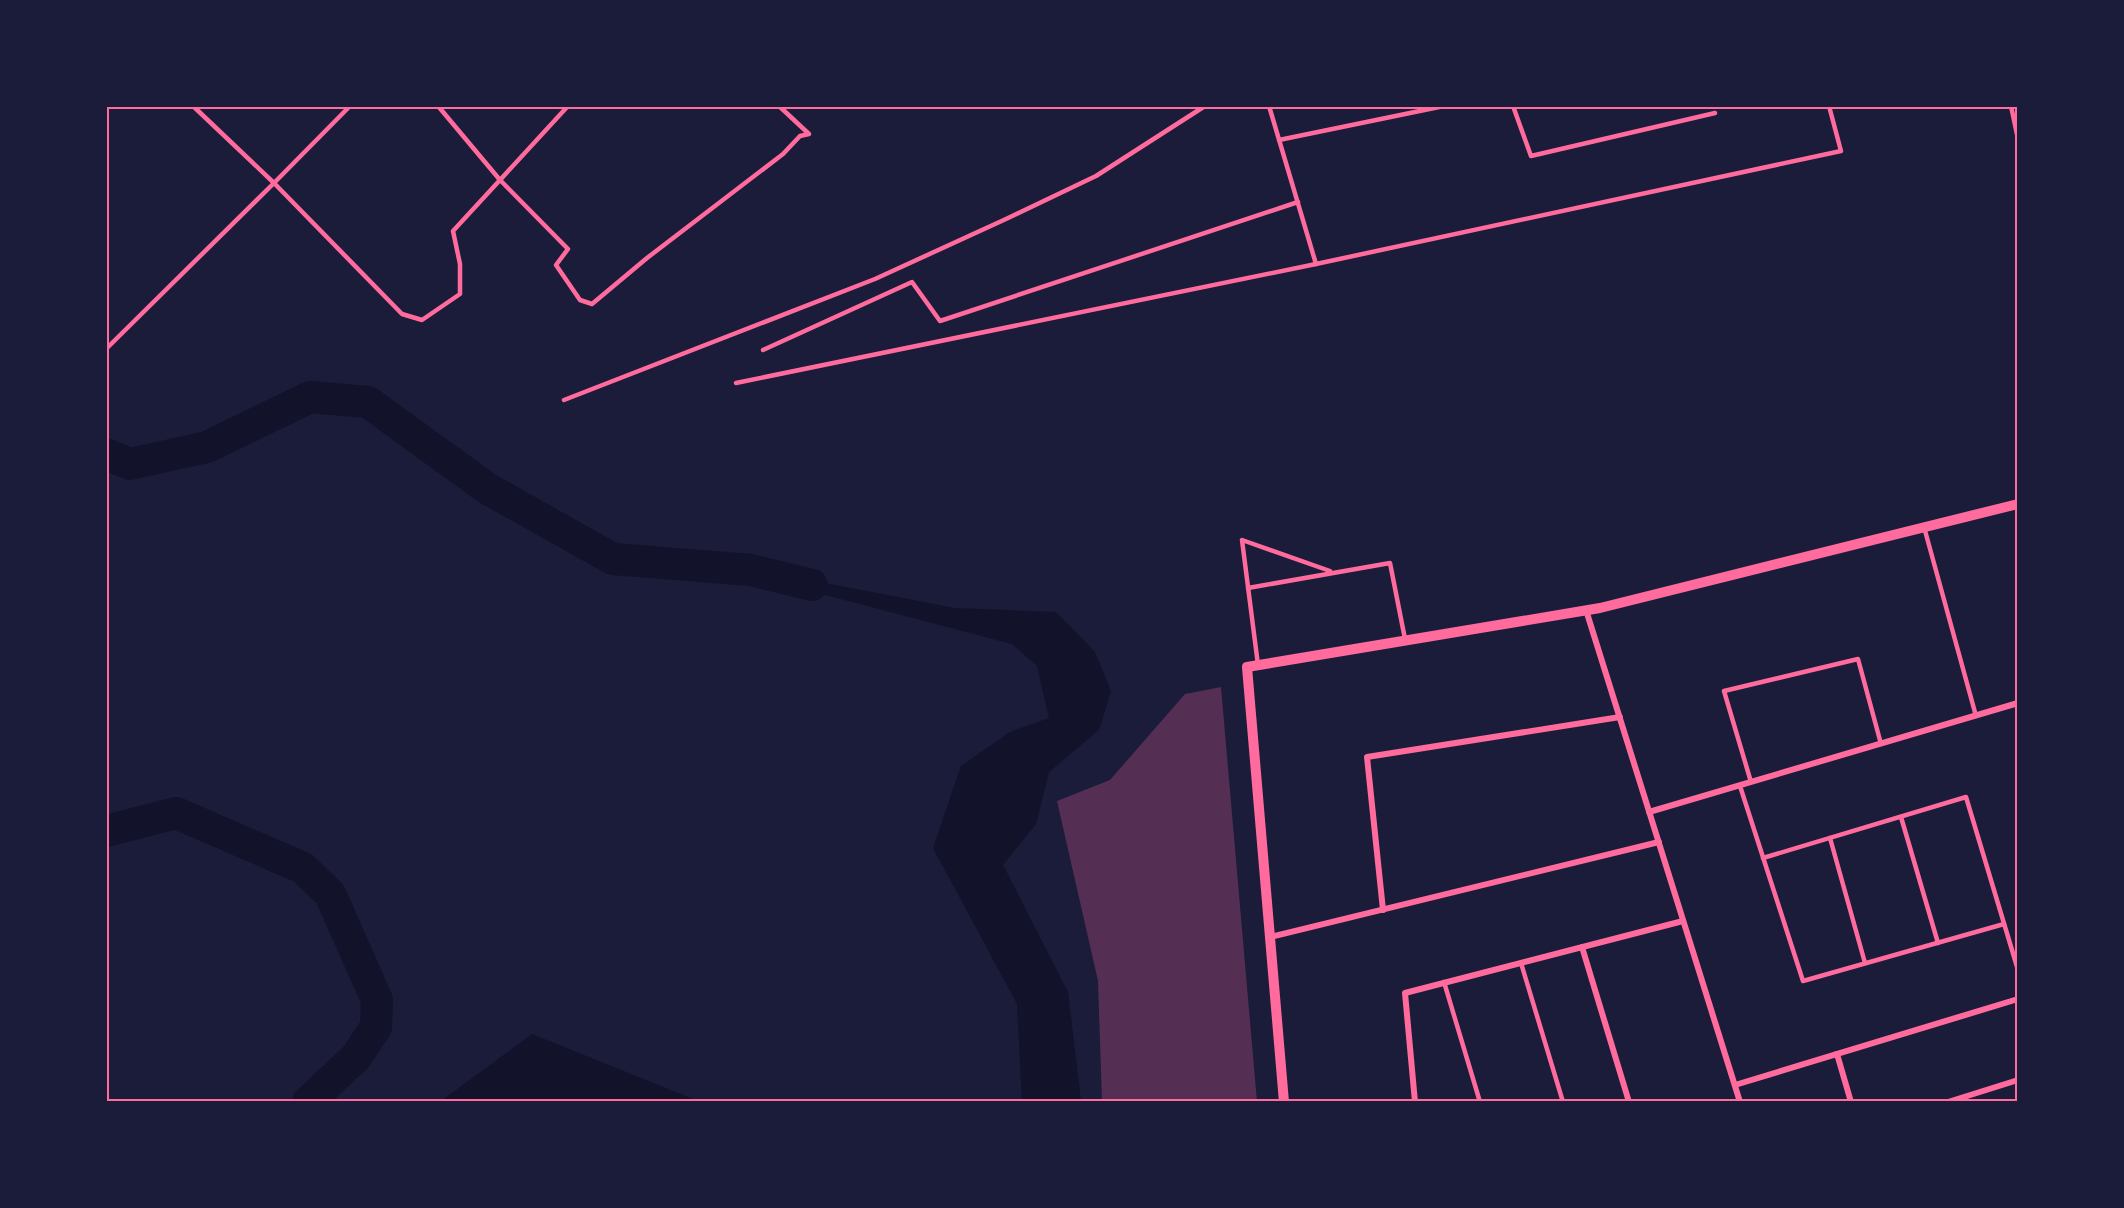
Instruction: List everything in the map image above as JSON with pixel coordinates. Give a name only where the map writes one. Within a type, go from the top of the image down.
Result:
[{"type":"street","points":[[1284,1101],[1247,666],[1586,610],[1924,527],[2017,508]]},
{"type":"street","points":[[1586,610],[1740,1101]]},
{"type":"street","points":[[1649,812],[2018,703]]},
{"type":"street","points":[[1383,910],[1366,757],[1620,717]]},
{"type":"street","points":[[1270,938],[1659,842]]},
{"type":"street","points":[[1414,1101],[1405,993],[1683,921]]},
{"type":"street","points":[[1582,947],[1629,1101]]},
{"type":"street","points":[[1735,1085],[2018,999]]},
{"type":"street","points":[[1837,1054],[1851,1101]]},
{"type":"street","points":[[1948,1101],[1963,1099],[2018,1080]]},
{"type":"lane","points":[[193,106],[274,183],[402,314],[422,320],[460,294],[459,264],[453,231],[568,106]]},
{"type":"lane","points":[[106,349],[350,106]]},
{"type":"lane","points":[[438,106],[500,180],[568,249],[556,265],[580,300],[592,304],[647,258],[783,154],[800,136],[809,134],[779,106]]},
{"type":"lane","points":[[564,400],[875,279],[1096,176],[1205,106]]},
{"type":"lane","points":[[1269,106],[1316,264]]},
{"type":"lane","points":[[1279,140],[1444,106]]},
{"type":"lane","points":[[1513,106],[1531,156],[1715,112]]},
{"type":"lane","points":[[735,383],[1316,264],[1841,151],[1829,106]]},
{"type":"lane","points":[[2010,106],[2018,139]]},
{"type":"lane","points":[[763,350],[912,282],[940,321],[1298,202]]},
{"type":"lane","points":[[1924,527],[1976,716]]},
{"type":"lane","points":[[1258,665],[1242,540],[1332,572]]},
{"type":"lane","points":[[1248,588],[1390,563],[1405,640]]},
{"type":"lane","points":[[1750,782],[1724,691],[1858,659],[1881,744]]},
{"type":"lane","points":[[1740,786],[1803,981],[2004,924]]},
{"type":"lane","points":[[1763,858],[1966,797],[2018,970]]},
{"type":"lane","points":[[1901,817],[1938,943]]},
{"type":"lane","points":[[1830,838],[1865,963]]},
{"type":"lane","points":[[1521,963],[1563,1101]]},
{"type":"lane","points":[[1444,982],[1480,1101]]},
{"type":"shaded area","points":[[772,576],[799,578],[955,608],[1056,612],[1095,652],[1111,691],[1099,730],[1049,772],[1036,824],[1003,865],[1068,992],[1081,1101],[1022,1101],[1017,1004],[933,848],[961,766],[1010,732],[1049,718],[1037,666],[1012,644],[795,587]]},
{"type":"shaded area","points":[[532,1034],[698,1101],[441,1101]]},
{"type":"building","points":[[1221,687],[1257,1102],[1102,1102],[1098,981],[1057,801],[1110,780],[1185,694]]},
{"type":"waterway","points":[[106,454],[130,464],[207,447],[310,397],[368,402],[488,489],[613,559],[751,570],[812,585]]},
{"type":"waterway","points":[[106,831],[176,813],[303,868],[330,894],[377,1000],[376,1027],[356,1057],[308,1102]]}]
